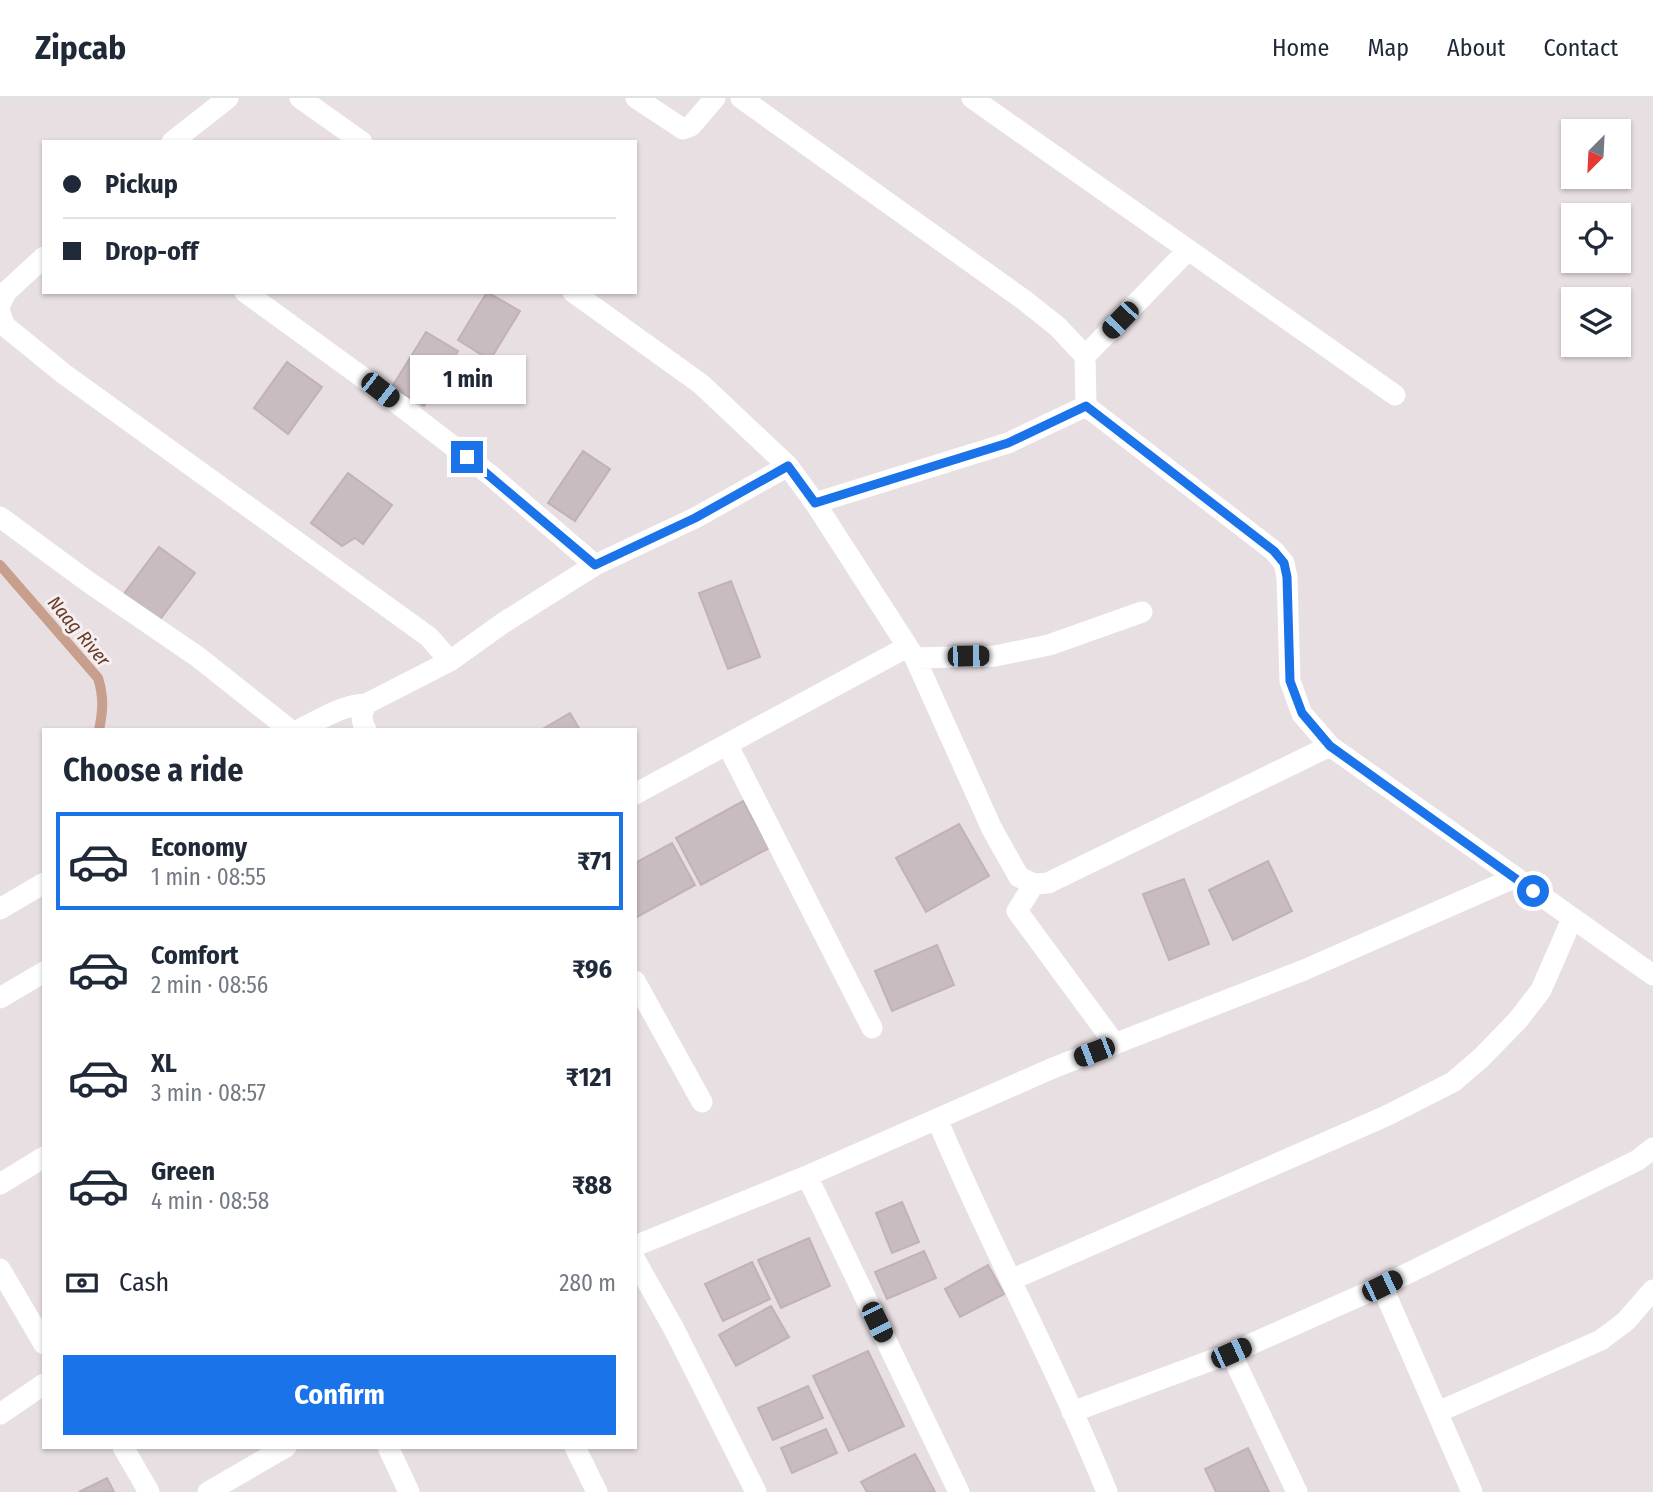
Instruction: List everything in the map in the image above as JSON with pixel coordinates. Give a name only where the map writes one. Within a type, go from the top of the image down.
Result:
[{"type":"street","points":[[175,140],[228,98]]},
{"type":"street","points":[[300,98],[359,140]]},
{"type":"street","points":[[636,98],[683,129],[691,126],[715,98]]},
{"type":"street","points":[[741,98],[1058,327],[1085,356],[1086,406]]},
{"type":"street","points":[[972,98],[1395,395]]},
{"type":"street","points":[[1085,356],[1188,250]]},
{"type":"street","points":[[0,305],[6,292],[42,259]]},
{"type":"street","points":[[248,294],[380,390],[489,474],[595,565]]},
{"type":"street","points":[[576,294],[701,383],[788,466],[815,503],[911,652],[992,829],[1019,877],[1034,884],[1048,883],[1330,746]]},
{"type":"street","points":[[2,323],[64,374],[414,624],[450,661]]},
{"type":"street","points":[[815,503],[1008,443],[1086,406]]},
{"type":"street","points":[[1086,406],[1274,551],[1284,563],[1287,577],[1290,681],[1302,713],[1330,746],[1653,975]]},
{"type":"street","points":[[303,728],[341,709],[366,704],[450,661],[503,623],[595,565],[695,518],[788,466]]},
{"type":"street","points":[[0,517],[198,657],[287,728]]},
{"type":"street","points":[[637,793],[727,744],[911,652],[995,656],[1049,645],[1142,612]]},
{"type":"street","points":[[365,728],[362,722],[366,704]]},
{"type":"street","points":[[727,744],[872,1028]]},
{"type":"street","points":[[637,1245],[807,1176],[1053,1068],[1304,970],[1514,878]]},
{"type":"street","points":[[0,909],[42,884]]},
{"type":"street","points":[[1034,884],[1017,911],[1115,1044]]},
{"type":"street","points":[[1011,1280],[1385,1116],[1452,1082],[1481,1058],[1518,1020],[1541,990],[1572,919]]},
{"type":"street","points":[[0,998],[42,973]]},
{"type":"street","points":[[637,985],[702,1102]]},
{"type":"street","points":[[937,1119],[1107,1492]]},
{"type":"street","points":[[1072,1412],[1231,1353],[1382,1286],[1638,1160],[1653,1148]]},
{"type":"street","points":[[0,1184],[42,1158]]},
{"type":"street","points":[[807,1176],[959,1492]]},
{"type":"street","points":[[637,1263],[674,1329],[756,1492]]},
{"type":"street","points":[[0,1269],[42,1341]]},
{"type":"street","points":[[1382,1286],[1472,1492]]},
{"type":"street","points":[[1438,1412],[1601,1340],[1626,1321],[1653,1290]]},
{"type":"street","points":[[1231,1353],[1297,1492]]},
{"type":"street","points":[[0,1414],[42,1385]]},
{"type":"street","points":[[124,1449],[149,1492]]},
{"type":"street","points":[[208,1492],[283,1449]]},
{"type":"street","points":[[389,1449],[409,1492]]},
{"type":"street","points":[[576,1449],[597,1492]]},
{"type":"building","points":[[486,294],[520,311],[490,360],[458,340]]},
{"type":"building","points":[[426,332],[458,351],[424,406],[392,387]]},
{"type":"building","points":[[287,362],[322,387],[288,434],[254,408]]},
{"type":"building","points":[[583,451],[610,469],[575,521],[548,503]]},
{"type":"building","points":[[348,473],[392,505],[363,544],[355,538],[342,546],[311,523]]},
{"type":"building","points":[[159,547],[195,573],[158,622],[123,595]]},
{"type":"building","points":[[731,581],[760,657],[728,669],[699,593]]},
{"type":"building","points":[[570,713],[579,728],[544,728]]},
{"type":"building","points":[[743,801],[769,848],[701,885],[676,838]]},
{"type":"building","points":[[959,824],[989,876],[926,912],[896,858]]},
{"type":"building","points":[[672,843],[695,885],[637,917],[637,862]]},
{"type":"building","points":[[1268,861],[1292,911],[1233,940],[1209,890]]},
{"type":"building","points":[[1184,879],[1209,944],[1169,960],[1143,894]]},
{"type":"building","points":[[937,945],[954,985],[892,1011],[875,971]]},
{"type":"building","points":[[902,1202],[919,1242],[892,1253],[876,1213]]},
{"type":"building","points":[[809,1238],[830,1286],[781,1308],[758,1260]]},
{"type":"building","points":[[924,1251],[936,1278],[887,1299],[875,1272]]},
{"type":"building","points":[[752,1262],[770,1299],[723,1321],[705,1284]]},
{"type":"building","points":[[988,1265],[1004,1294],[960,1317],[945,1289]]},
{"type":"building","points":[[771,1306],[789,1337],[736,1366],[719,1335]]},
{"type":"building","points":[[868,1351],[904,1426],[849,1451],[813,1376]]},
{"type":"building","points":[[808,1386],[823,1418],[773,1440],[758,1408]]},
{"type":"building","points":[[826,1429],[837,1453],[792,1473],[781,1448]]},
{"type":"building","points":[[1248,1448],[1269,1492],[1216,1492],[1205,1469]]},
{"type":"building","points":[[915,1454],[935,1492],[867,1492],[861,1482]]},
{"type":"building","points":[[107,1478],[114,1492],[79,1492]]},
{"type":"waterway","name":"Naag River","points":[[0,565],[98,678],[102,704],[99,728]]},
{"type":"route","points":[[467,457],[595,565],[695,518],[788,466],[815,503],[1008,443],[1086,406],[1274,551],[1284,563],[1287,577],[1290,681],[1302,713],[1330,746],[1533,891]]}]
